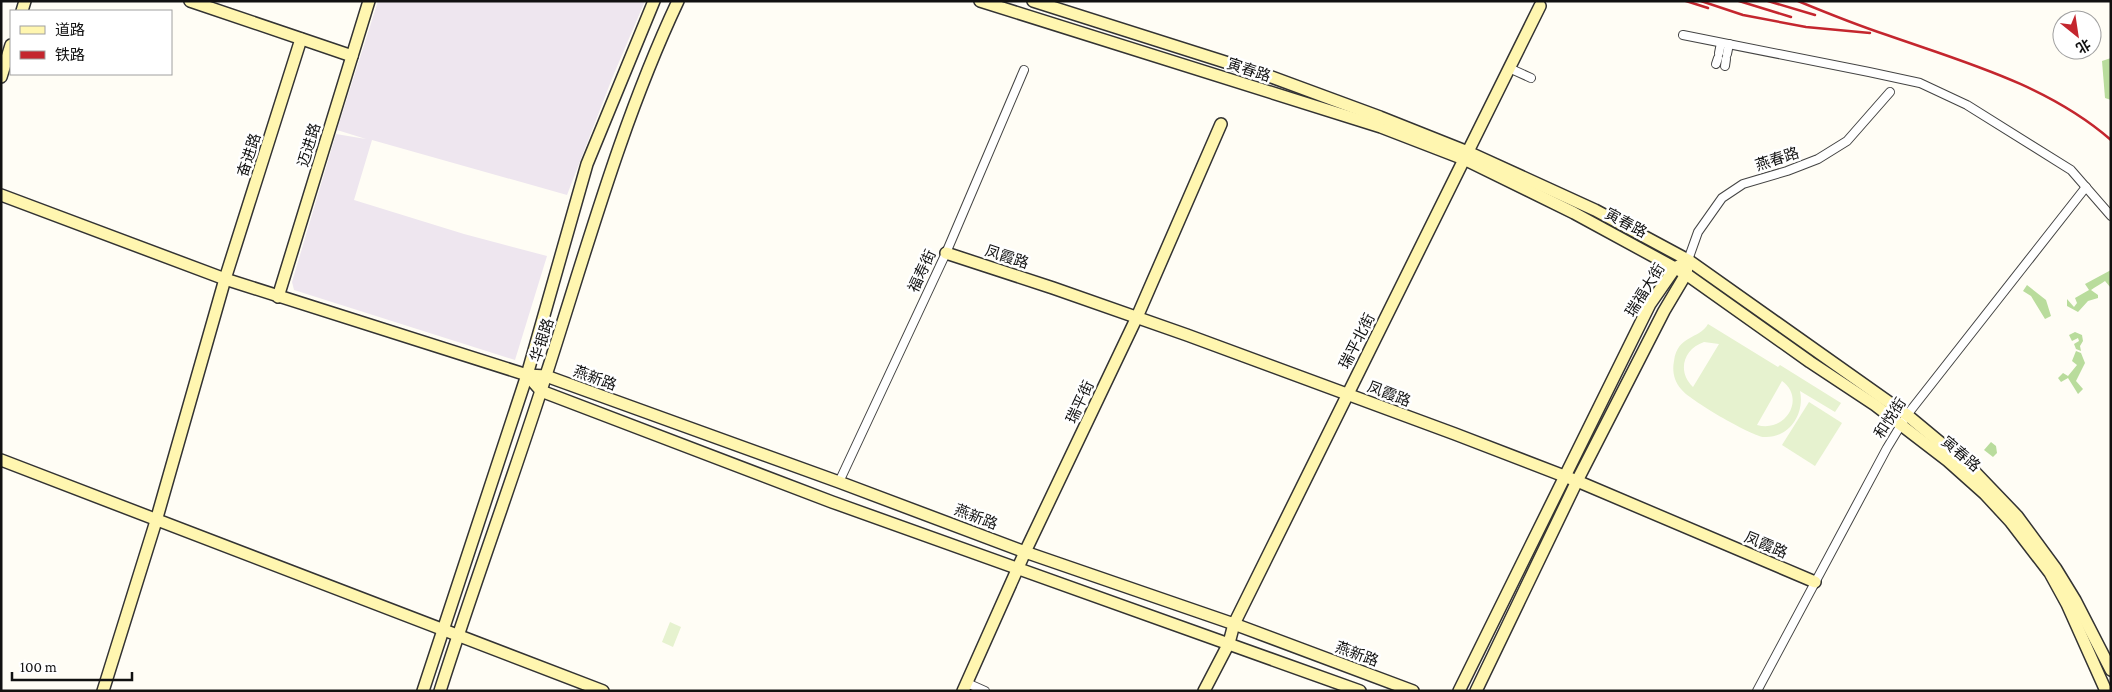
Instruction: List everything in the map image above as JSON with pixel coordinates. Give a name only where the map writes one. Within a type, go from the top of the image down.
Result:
[{"type":"street","points":[[190,1],[352,56]]},
{"type":"street","name":"迈进路","points":[[278,297],[369,1]]},
{"type":"street","name":"华银路","points":[[423,691],[527,375],[587,164],[654,1]]},
{"type":"street","name":"华银路","points":[[440,691],[546,376],[621,143],[663,32],[678,1]]},
{"type":"street","name":"寅春路","points":[[980,1],[1381,127],[1466,156],[1574,212],[1686,274],[1810,362],[1875,405],[1904,420],[1985,494],[2031,547],[2050,573],[2067,604],[2106,691]]},
{"type":"street","name":"寅春路","points":[[1033,1],[1266,75],[1380,117],[1466,156],[1595,210],[1688,260],[1904,420],[1961,459],[2017,516],[2066,584],[2108,657],[2111,670]]},
{"type":"street","name":"瑞平北街","points":[[1204,691],[1229,643],[1234,624],[1540,6]]},
{"type":"street","points":[[1683,35],[1920,83],[1967,105],[2071,170],[2111,216]]},
{"type":"street","name":"奋进路","points":[[103,691],[156,521],[225,279],[301,39]]},
{"type":"street","points":[[1722,59],[1725,44]]},
{"type":"street","points":[[1,77],[10,48]]},
{"type":"street","points":[[1509,68],[1531,78]]},
{"type":"street","name":"福寿街","points":[[839,482],[946,253],[1024,70]]},
{"type":"street","name":"燕春路","points":[[1688,260],[1698,232],[1722,198],[1743,184],[1787,171],[1818,159],[1847,141],[1890,92]]},
{"type":"street","name":"瑞平街","points":[[965,687],[1025,552],[1137,317],[1222,124]]},
{"type":"street","name":"和悦街","points":[[1757,691],[1904,420],[2086,187]]},
{"type":"street","name":"燕新路","points":[[1,196],[278,297],[527,375],[546,376],[839,482],[1025,552],[1234,624],[1414,691]]},
{"type":"street","name":"凤霞路","points":[[946,253],[1137,317],[1565,476],[1815,582]]},
{"type":"street","name":"瑞福大街","points":[[1459,691],[1650,304],[1675,268],[1688,260]]},
{"type":"street","name":"瑞福大街","points":[[1476,691],[1577,481],[1664,311],[1686,274],[1688,260]]},
{"type":"street","name":"燕新路","points":[[527,375],[541,391],[832,502],[1360,691]]},
{"type":"street","points":[[1,460],[603,691]]},
{"type":"street","points":[[965,687],[984,691]]},
{"type":"shaded area","points":[[378,1],[645,1],[613,76],[567,195],[372,140],[354,200],[464,234],[547,256],[515,360],[294,290],[292,282],[336,134],[366,139],[337,130]]},
{"type":"green space","points":[[2111,58],[2111,100],[2105,98],[2102,61]]},
{"type":"green space","points":[[2111,270],[2111,288],[2105,281],[2091,290],[2098,295],[2098,298],[2088,301],[2078,312],[2067,306],[2067,299],[2074,307],[2077,303],[2075,298],[2089,290],[2085,284]]},
{"type":"green space","points":[[2027,285],[2046,300],[2051,316],[2045,319],[2031,296],[2023,291]]},
{"type":"green space","points":[[1708,324],[1778,367],[1780,365],[1841,403],[1835,412],[1800,391],[1800,408],[1793,423],[1780,434],[1772,437],[1756,435],[1733,424],[1686,394],[1675,379],[1673,365],[1676,352],[1684,342],[1704,329]],"holes":[[[1704,342],[1719,344],[1693,387],[1685,375],[1685,362],[1691,350]],[[1782,381],[1789,388],[1792,396],[1792,405],[1789,412],[1777,424],[1757,425]]]},
{"type":"green space","points":[[2075,332],[2082,335],[2081,351],[2076,349],[2074,344],[2079,341],[2078,338],[2072,341],[2069,335]]},
{"type":"green space","points":[[2076,351],[2081,353],[2085,363],[2076,381],[2083,389],[2078,394],[2068,378],[2061,382],[2058,378],[2063,373],[2068,376],[2077,365],[2072,361]]},
{"type":"green space","points":[[1809,402],[1842,423],[1815,466],[1782,445]]},
{"type":"green space","points":[[1991,442],[1996,446],[1997,453],[1993,457],[1984,450]]},
{"type":"green space","points":[[670,622],[681,627],[673,647],[662,642]]},
{"type":"railway","points":[[1686,1],[1708,8]]},
{"type":"railway","points":[[1701,1],[1743,15],[1806,27],[1870,33]]},
{"type":"railway","points":[[1739,1],[1791,17]]},
{"type":"railway","points":[[1768,1],[1815,15]]},
{"type":"railway","points":[[1798,1],[2004,77],[2060,104],[2111,140]]}]
